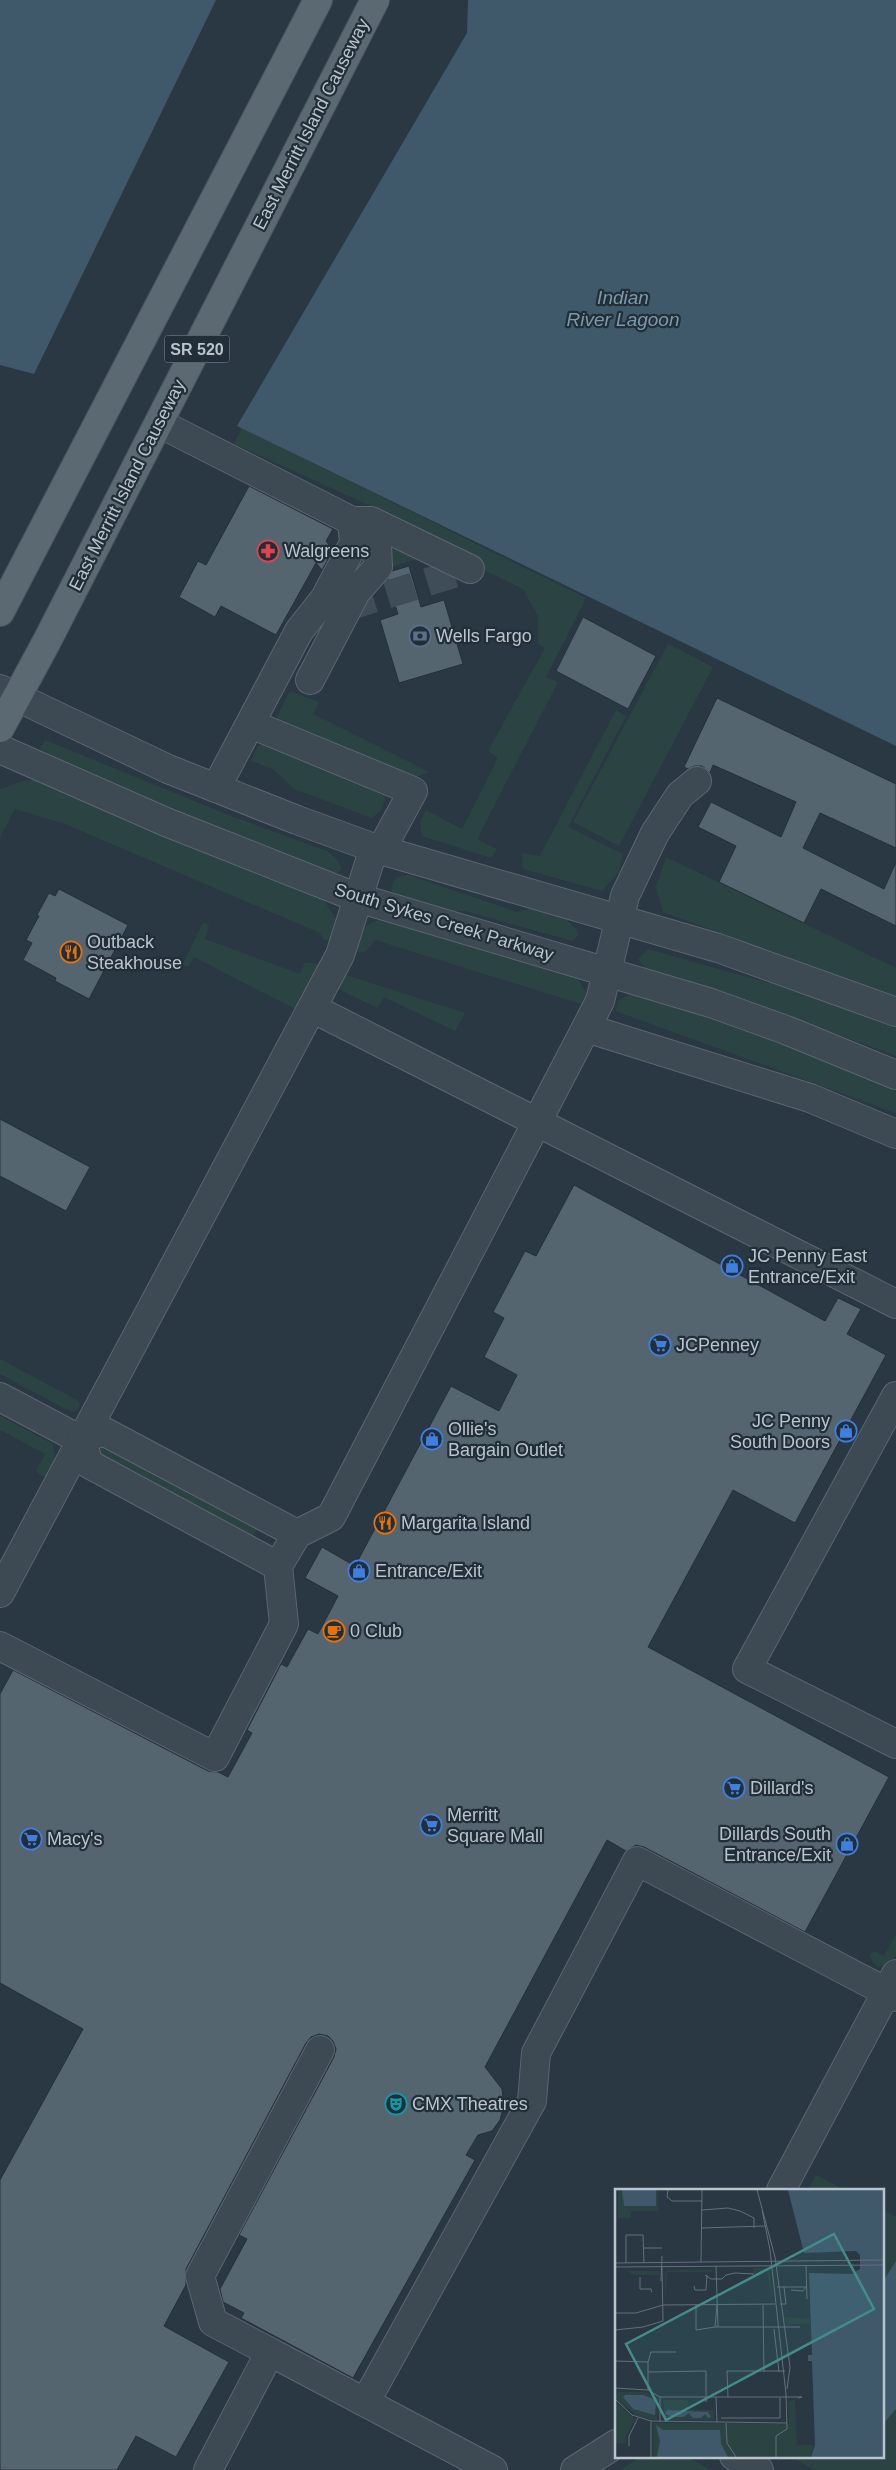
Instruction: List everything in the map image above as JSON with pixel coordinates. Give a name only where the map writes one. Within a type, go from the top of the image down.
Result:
[{"type":"main road","name":"SR 520","points":[[1,609],[318,0]]},
{"type":"main road","name":"East Merritt Island Causeway","points":[[0,728],[8,693],[159,423],[375,0]]},
{"type":"street","points":[[159,423],[352,521],[377,546],[378,567],[356,592],[310,680]]},
{"type":"street","points":[[352,521],[371,521],[470,569]]},
{"type":"street","points":[[216,788],[300,631],[310,591],[339,537],[352,521]]},
{"type":"street","points":[[8,693],[168,769],[377,849],[621,919],[755,961],[896,1012]]},
{"type":"street","points":[[0,1593],[340,955],[358,898],[377,849],[413,790],[251,724]]},
{"type":"street","name":"South Sykes Creek Parkway","points":[[0,749],[166,822],[358,898],[711,1003],[786,1030],[896,1075]]},
{"type":"street","points":[[0,1646],[215,1757],[284,1624],[278,1566],[297,1534],[331,1517],[600,1001],[625,896],[661,822],[680,795],[697,781]]},
{"type":"street","points":[[312,1008],[896,1304]]},
{"type":"street","points":[[586,1028],[810,1098],[896,1134]]},
{"type":"street","points":[[0,1396],[81,1440],[89,1464],[278,1566]]},
{"type":"street","points":[[896,1396],[747,1669],[896,1744]]},
{"type":"street","points":[[81,1440],[103,1431],[297,1534]]},
{"type":"street","points":[[366,2401],[532,2101],[536,2053],[637,1861],[893,1987],[782,2189]]},
{"type":"street","points":[[320,2050],[200,2276],[213,2322],[494,2470]]},
{"type":"street","points":[[208,2470],[270,2352]]},
{"type":"street","points":[[575,2470],[615,2445]]},
{"type":"street","points":[[738,2458],[759,2470]]},
{"type":"green space","points":[[242,428],[586,598],[546,677],[558,682],[477,839],[497,849],[491,858],[422,836],[420,822],[426,810],[462,829],[498,758],[488,751],[545,648],[538,644],[538,616],[523,589],[390,524],[377,509],[234,444]]},
{"type":"green space","points":[[380,537],[423,557],[384,569]]},
{"type":"green space","points":[[668,644],[713,667],[619,846],[573,822]]},
{"type":"green space","points":[[290,691],[319,702],[313,714],[429,772],[413,778],[288,728],[276,719]]},
{"type":"green space","points":[[616,710],[626,716],[568,827],[623,854],[619,872],[602,891],[523,869],[522,853],[540,856]]},
{"type":"green space","points":[[45,740],[231,816],[327,851],[338,860],[342,869],[333,874],[317,871],[69,766],[40,749]]},
{"type":"green space","points":[[268,742],[386,795],[382,809],[372,818],[294,789],[273,769],[251,761],[258,746]]},
{"type":"green space","points":[[39,779],[322,896],[338,923],[333,939],[330,941],[323,939],[320,933],[65,824],[15,809],[0,837],[0,789],[23,781]]},
{"type":"green space","points":[[666,857],[896,968],[896,997],[663,912],[656,887]]},
{"type":"green space","points":[[408,875],[517,912],[537,907],[557,911],[577,930],[579,935],[572,941],[465,911],[438,912],[396,898],[391,890],[394,880]]},
{"type":"green space","points":[[387,917],[578,979],[586,993],[584,1005],[375,940],[366,951],[360,953],[354,949],[365,927]]},
{"type":"green space","points":[[206,923],[209,926],[205,939],[300,974],[305,962],[317,964],[318,966],[297,1010],[194,957],[189,966],[182,966],[202,924]]},
{"type":"green space","points":[[648,949],[768,983],[784,981],[896,1025],[896,1056],[650,973],[638,959]]},
{"type":"green space","points":[[343,974],[465,1013],[455,1031],[384,997],[377,1008],[338,989],[334,983]]},
{"type":"green space","points":[[640,993],[896,1082],[896,1113],[615,1011],[619,1000],[631,994]]},
{"type":"green space","points":[[0,1359],[77,1400],[80,1405],[76,1411],[71,1412],[0,1374]]},
{"type":"green space","points":[[0,1416],[53,1444],[55,1457],[47,1476],[42,1476],[36,1471],[45,1454],[0,1430]]},
{"type":"green space","points":[[90,1440],[256,1525],[256,1531],[252,1536],[95,1459]]},
{"type":"green space","points":[[896,1934],[896,1956],[893,1962],[878,1967],[872,1962],[870,1955],[874,1951],[884,1956]]},
{"type":"green space","points":[[816,2175],[843,2189],[809,2189]]},
{"type":"green space","points":[[884,2210],[896,2217],[896,2470],[815,2470],[793,2458],[884,2458]]},
{"type":"green space","points":[[638,2458],[689,2458],[711,2470],[621,2470]]},
{"type":"water","points":[[0,0],[216,0],[34,374],[0,365]]},
{"type":"water","name":"Indian River Lagoon","points":[[468,0],[896,0],[896,746],[237,426],[467,33]]},
{"type":"water","points":[[896,2261],[896,2409],[884,2423],[884,2280]]},
{"type":"building","name":"Walgreens","points":[[249,486],[333,529],[326,541],[333,550],[322,570],[316,563],[276,635],[221,606],[215,617],[179,597],[198,561],[206,565]]},
{"type":"building","name":"Wells Fargo","points":[[409,566],[421,607],[444,600],[463,664],[399,683],[380,620],[398,614],[387,580],[392,571]]},
{"type":"building","points":[[583,617],[656,656],[628,709],[556,671]]},
{"type":"building","points":[[717,698],[896,784],[896,848],[820,813],[803,848],[884,889],[896,862],[896,926],[821,889],[804,923],[719,882],[736,846],[698,827],[711,802],[781,837],[796,802],[713,765],[710,773],[702,766],[694,766],[688,769],[684,767]]},
{"type":"building","name":"Outback Steakhouse","points":[[59,889],[128,925],[89,999],[55,981],[56,978],[23,960],[32,943],[26,940],[39,916],[37,915],[49,893],[55,896]]},
{"type":"building","points":[[0,1119],[90,1167],[66,1211],[0,1176]]},
{"type":"building","name":"Merritt Square Mall","points":[[574,1185],[825,1321],[838,1298],[861,1309],[847,1334],[886,1355],[795,1523],[733,1490],[648,1647],[889,1777],[805,1932],[644,1847],[636,1845],[626,1851],[607,1840],[485,2067],[502,2089],[504,2105],[500,2120],[492,2131],[478,2135],[466,2155],[475,2160],[353,2378],[241,2318],[244,2313],[223,2302],[220,2289],[247,2239],[239,2235],[334,2057],[336,2049],[333,2041],[328,2036],[319,2034],[311,2037],[306,2043],[186,2269],[186,2285],[164,2326],[229,2362],[176,2457],[136,2436],[117,2470],[0,2470],[0,2180],[83,2029],[0,1983],[0,1694],[13,1670],[208,1771],[218,1772],[228,1777],[252,1733],[247,1730],[281,1664],[287,1667],[308,1629],[318,1634],[338,1596],[305,1578],[322,1547],[355,1566],[451,1386],[499,1411],[517,1375],[484,1357],[504,1318],[493,1312],[525,1251],[536,1256]]},
{"type":"tunnel","points":[[347,607],[470,569]]},
{"type":"place","name":"Walgreens","points":[[268,551]]},
{"type":"place","name":"Wells Fargo","points":[[420,636]]},
{"type":"place","name":"Outback Steakhouse","points":[[71,952]]},
{"type":"place","name":"JC Penny East Entrance/Exit","points":[[732,1266]]},
{"type":"place","name":"JCPenney","points":[[660,1345]]},
{"type":"place","name":"JC Penny South Doors","points":[[846,1431]]},
{"type":"place","name":"Ollie's Bargain Outlet","points":[[432,1439]]},
{"type":"place","name":"Margarita Island","points":[[385,1523]]},
{"type":"place","name":"Entrance/Exit","points":[[359,1571]]},
{"type":"place","name":"0 Club","points":[[334,1631]]},
{"type":"place","name":"Dillard's","points":[[734,1788]]},
{"type":"place","name":"Merritt Square Mall","points":[[431,1825]]},
{"type":"place","name":"Macy's","points":[[31,1839]]},
{"type":"place","name":"Dillards South Entrance/Exit","points":[[847,1844]]},
{"type":"place","name":"CMX Theatres","points":[[396,2104]]}]
